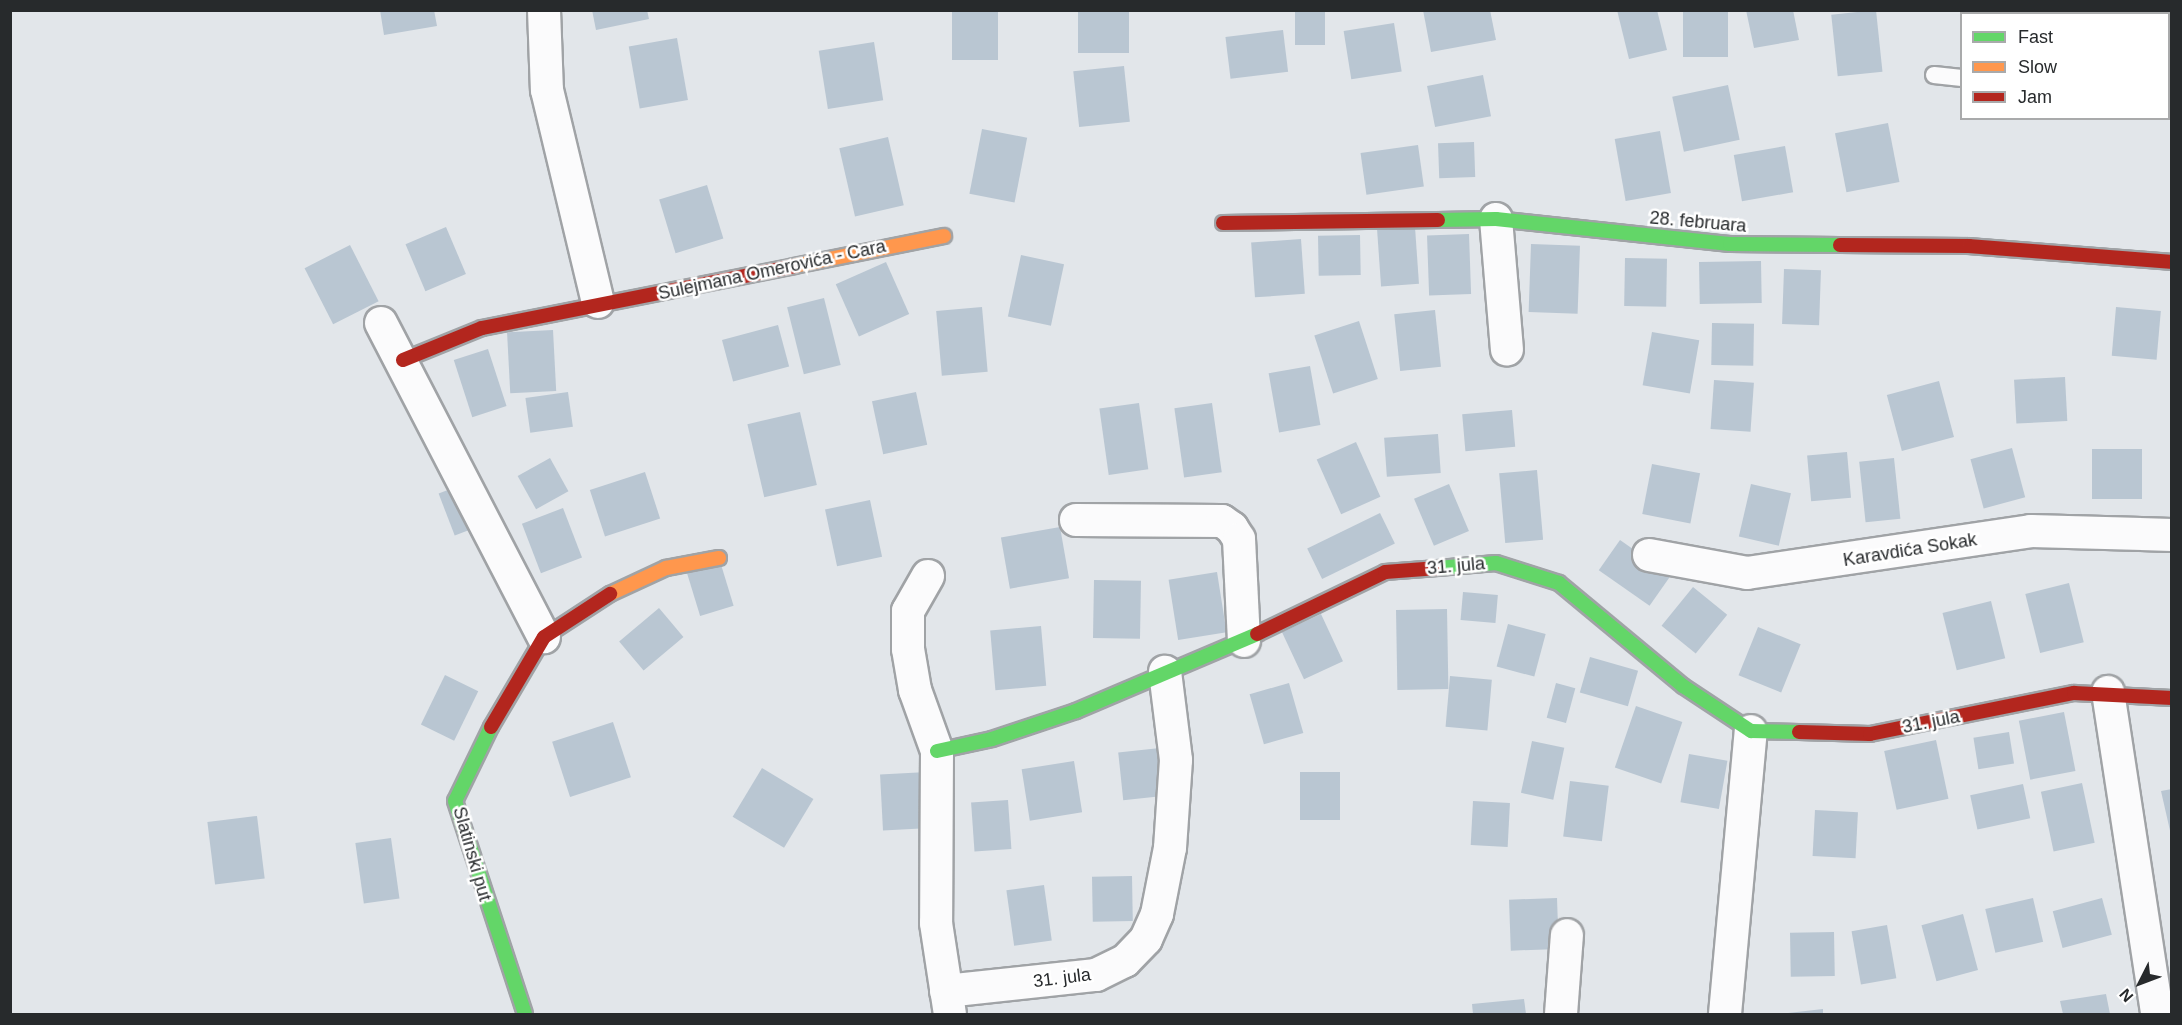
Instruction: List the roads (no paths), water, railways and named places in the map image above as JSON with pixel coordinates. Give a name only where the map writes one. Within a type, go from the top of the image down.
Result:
[{"type":"street","points":[[544,10],[548,90],[598,302]]},
{"type":"street","points":[[1496,219],[1507,350]]},
{"type":"street","name":"28. februara","points":[[1223,223],[1496,219],[1730,244],[1969,246],[2172,262]]},
{"type":"street","name":"Sulejmana Omerovića - Cara","points":[[403,360],[482,328],[598,302],[682,291],[944,236]]},
{"type":"street","points":[[381,323],[403,360],[543,637]]},
{"type":"street","points":[[1076,520],[1222,521],[1232,528],[1239,539],[1244,641]]},
{"type":"street","name":"Karavdića Sokak","points":[[1649,555],[1747,573],[2031,531],[2172,535]]},
{"type":"street","name":"Slatinski put","points":[[525,1014],[455,801],[496,717],[543,637],[620,588],[666,568],[719,558]]},
{"type":"street","name":"31. jula","points":[[937,751],[992,739],[1076,711],[1244,641],[1385,572],[1496,563],[1559,583],[1683,686],[1751,731],[1870,734],[1949,720],[2025,700],[2108,692],[2172,698]]},
{"type":"street","name":"31. jula","points":[[928,576],[908,611],[908,649],[915,690],[937,751],[936,923],[948,1003],[1096,975],[1125,961],[1146,939],[1157,914],[1170,848],[1176,760],[1165,672]]},
{"type":"street","points":[[2108,692],[2157,1014]]},
{"type":"street","points":[[1725,1014],[1751,731]]},
{"type":"street","points":[[1561,1014],[1567,935]]},
{"type":"lane","points":[[1934,75],[1960,78]]}]
